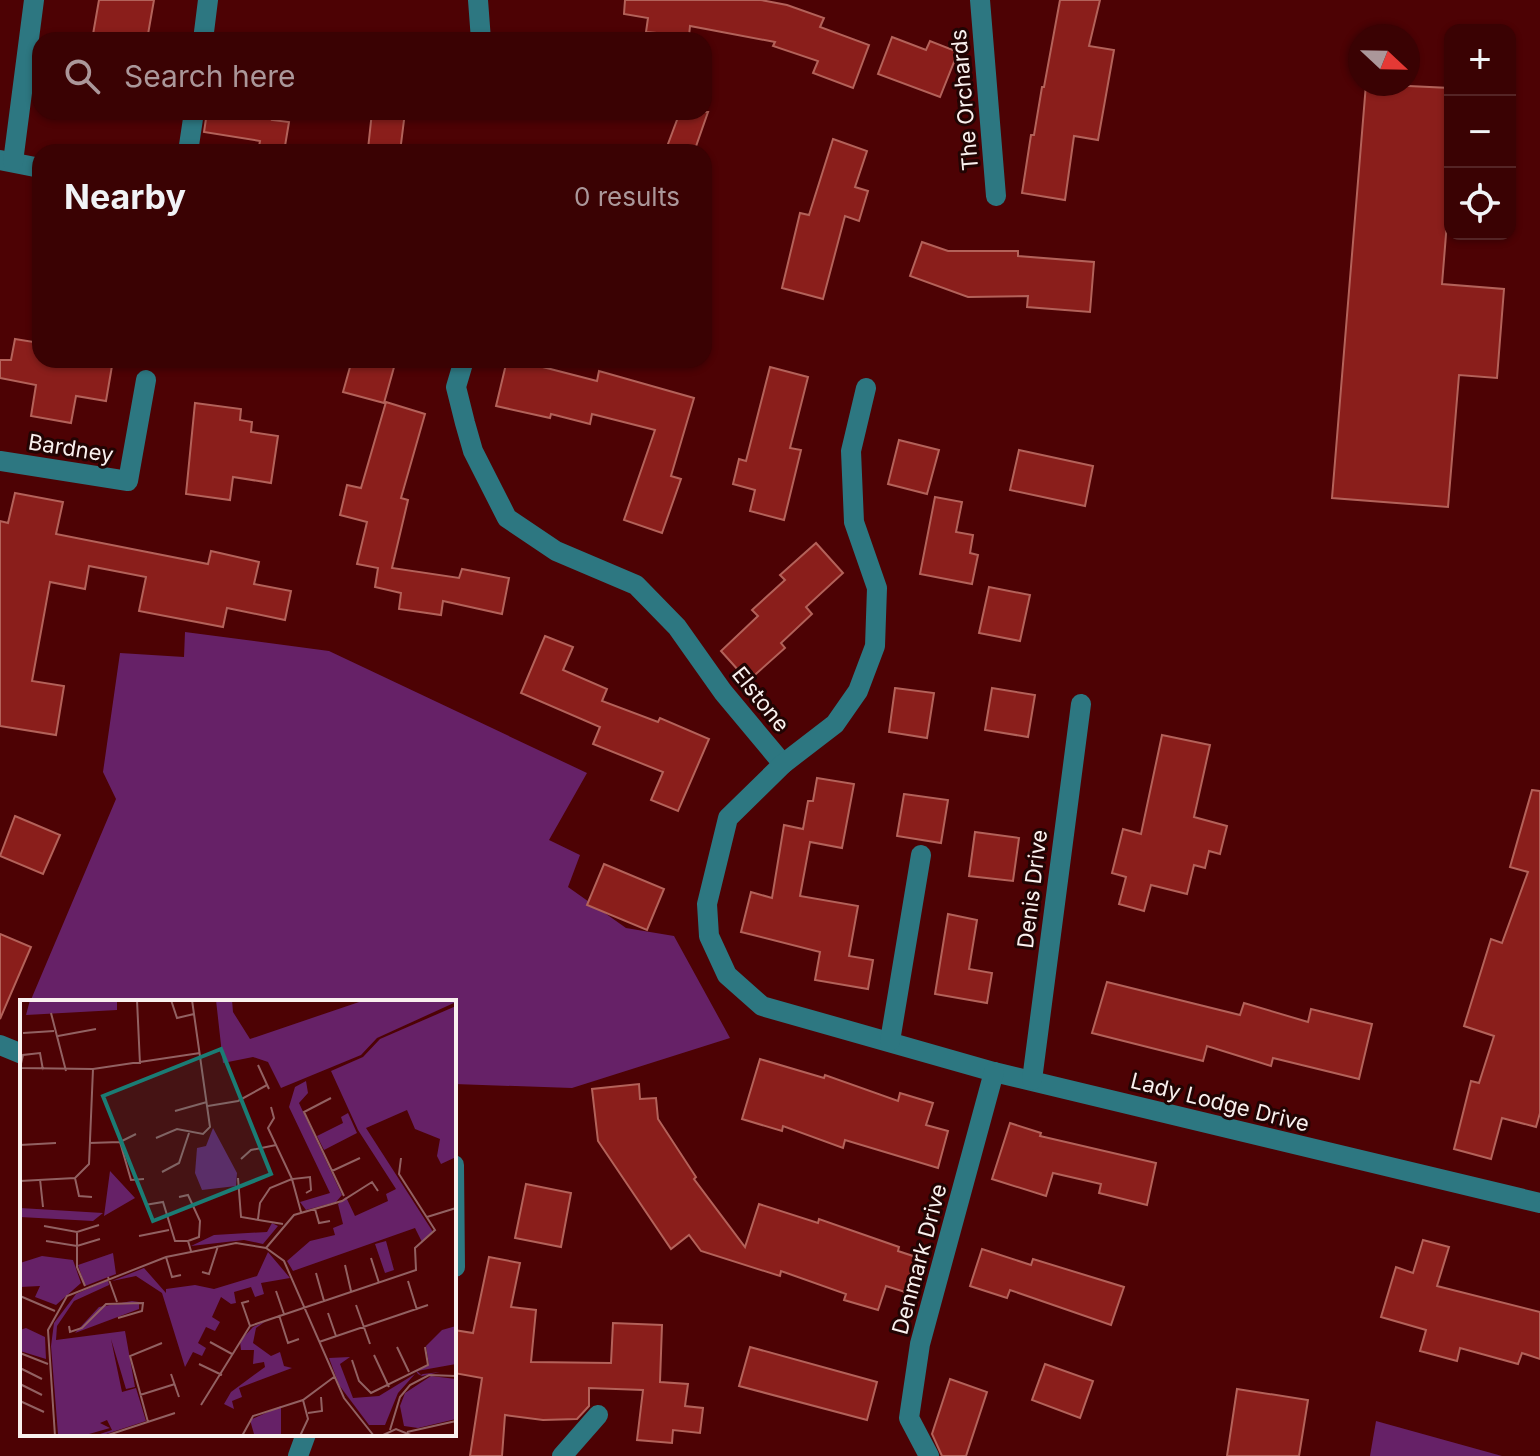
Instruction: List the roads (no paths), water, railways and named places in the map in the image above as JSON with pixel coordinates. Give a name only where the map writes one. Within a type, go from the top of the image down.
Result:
[{"type":"street","points":[[32,166],[7,161],[34,0]]},
{"type":"street","points":[[204,32],[208,0]]},
{"type":"street","points":[[478,0],[480,32]]},
{"type":"street","name":"The Orchards","points":[[980,0],[996,196]]},
{"type":"street","points":[[189,144],[193,120]]},
{"type":"street","name":"Elstone","points":[[462,368],[456,387],[473,451],[507,518],[556,551],[636,585],[677,627],[723,692],[783,764],[835,724],[858,691],[875,646],[877,588],[854,522],[851,451],[866,388]]},
{"type":"street","name":"Bardney","points":[[0,461],[128,481],[146,380]]},
{"type":"street","name":"Denis Drive","points":[[1032,1080],[1081,704]]},
{"type":"street","name":"Lady Lodge Drive","points":[[783,764],[728,818],[707,904],[709,936],[727,975],[762,1006],[994,1072],[1540,1203]]},
{"type":"street","points":[[890,1041],[921,855]]},
{"type":"street","points":[[0,1045],[20,1053]]},
{"type":"street","name":"Denmark Drive","points":[[929,1456],[909,1418],[920,1344],[994,1072]]},
{"type":"street","points":[[562,1456],[598,1415]]},
{"type":"street","points":[[298,1456],[305,1436]]}]
